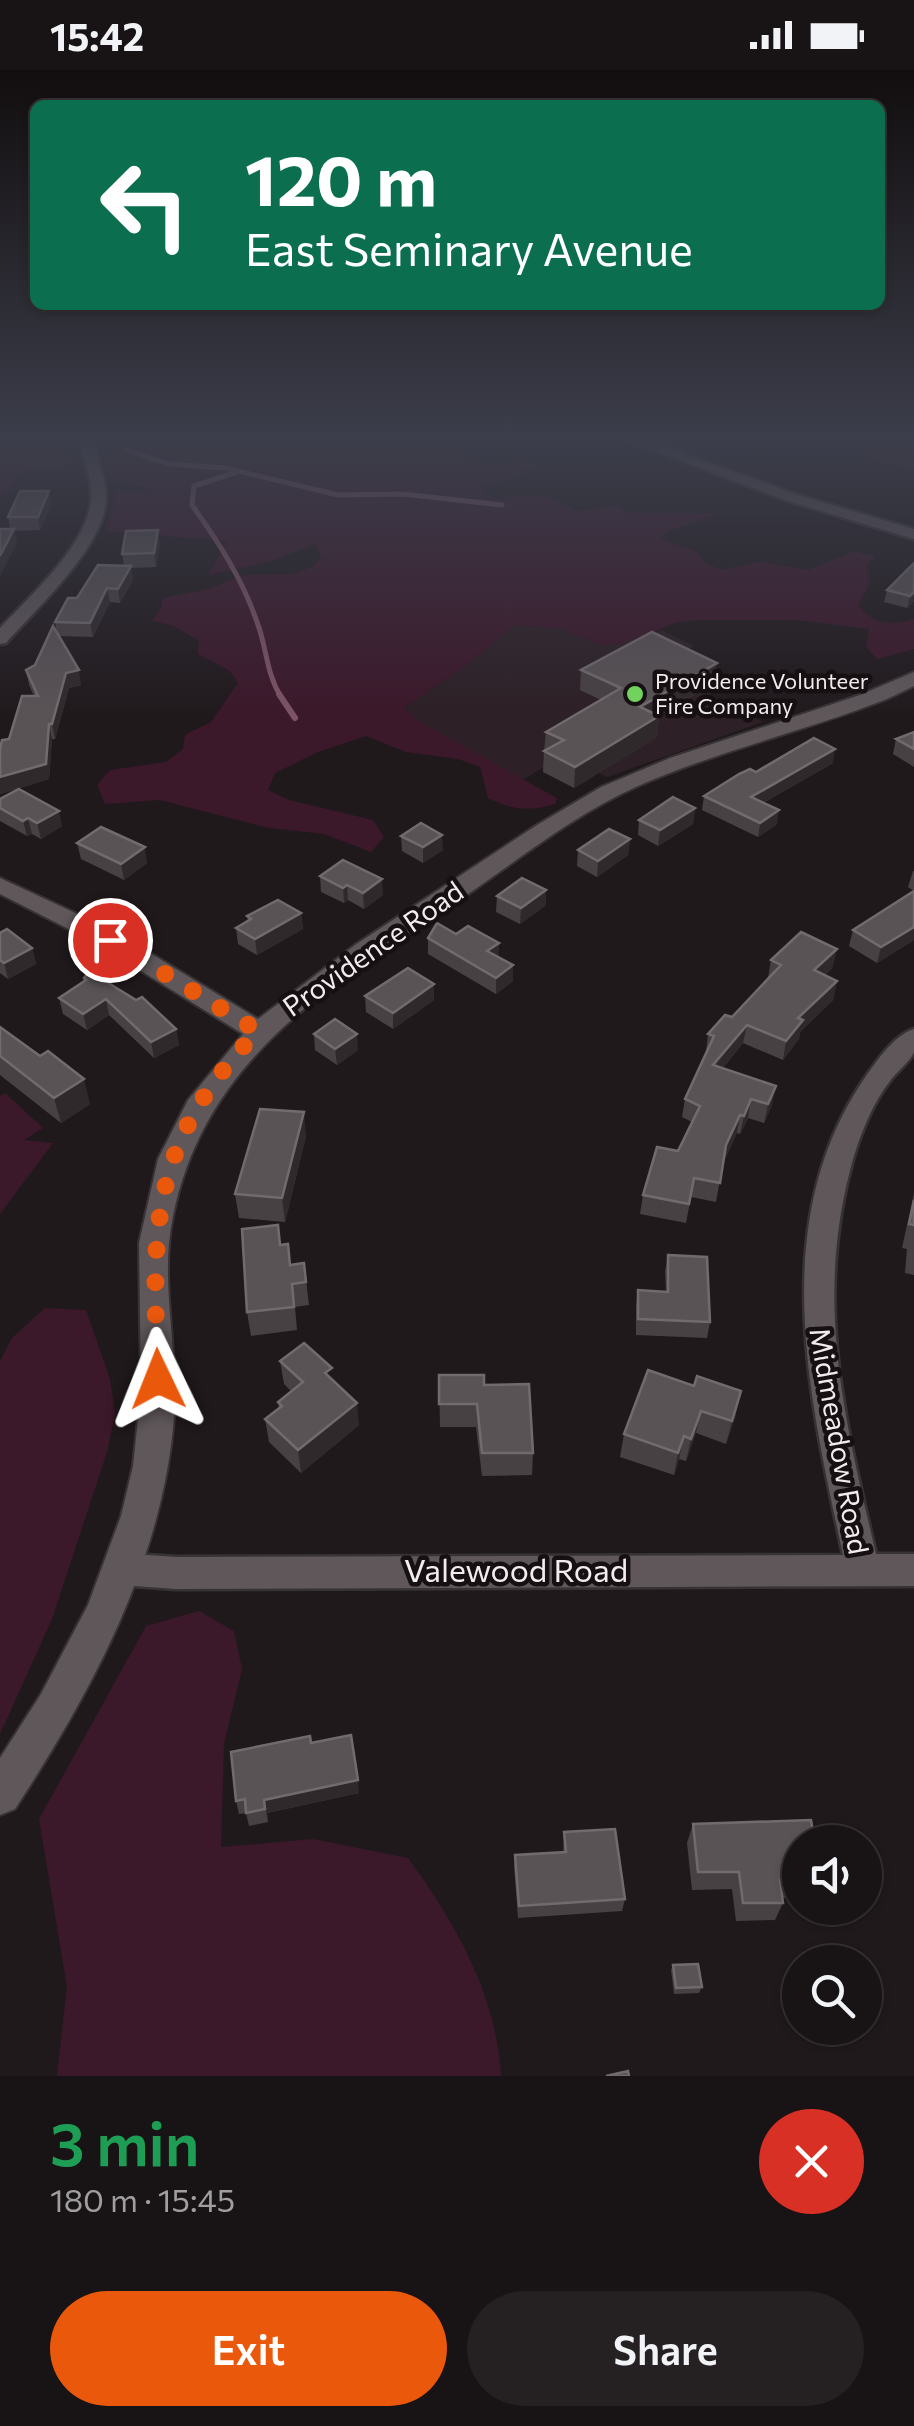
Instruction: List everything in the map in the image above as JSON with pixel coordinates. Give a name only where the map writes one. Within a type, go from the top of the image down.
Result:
[{"type":"street","points":[[0,639],[72,554],[86,531]]},
{"type":"street","name":"Providence Road","points":[[0,1794],[58,1701],[119,1569],[153,1450],[158,1379],[153,1266],[163,1192],[172,1158],[198,1102],[258,1031],[346,965],[610,790],[864,700],[914,678]]},
{"type":"street","points":[[0,885],[104,937],[258,1031]]},
{"type":"street","name":"Midmeadow Road","points":[[862,1570],[818,1353],[814,1296],[818,1250],[831,1182],[852,1125],[877,1078],[914,1037]]},
{"type":"street","name":"Valewood Road","points":[[119,1569],[176,1573],[914,1570]]},
{"type":"shaded area","points":[[106,531],[669,531],[660,539],[697,552],[704,562],[721,570],[761,562],[808,570],[854,551],[876,557],[867,565],[869,585],[858,605],[883,622],[914,619],[914,649],[877,659],[866,647],[869,629],[797,620],[697,620],[675,623],[623,644],[600,645],[561,629],[515,625],[467,665],[404,708],[416,720],[557,798],[555,804],[529,809],[505,805],[488,798],[480,767],[458,759],[406,752],[366,736],[318,752],[275,773],[268,790],[289,800],[373,820],[384,837],[371,852],[324,834],[269,828],[160,800],[105,804],[97,785],[110,770],[166,762],[183,749],[185,735],[211,722],[238,683],[230,671],[198,654],[199,641],[172,625],[151,621],[161,609],[163,598],[209,589],[244,575],[292,574],[312,567],[321,558],[316,544],[268,562],[208,575],[227,541]]},
{"type":"shaded area","points":[[515,625],[561,629],[600,645],[643,638],[662,630],[694,646],[656,666],[763,722],[607,777],[564,756],[522,780],[415,720],[404,708],[467,665]]},
{"type":"shaded area","points":[[5,1093],[43,1128],[24,1140],[53,1143],[0,1214],[0,1096]]},
{"type":"shaded area","points":[[45,1308],[86,1310],[110,1379],[115,1414],[107,1452],[52,1619],[0,1734],[0,1361],[12,1338]]},
{"type":"shaded area","points":[[199,1611],[234,1631],[242,1669],[224,1744],[221,1847],[313,1839],[408,1858],[471,1961],[491,2016],[501,2076],[57,2076],[67,1987],[39,1819],[146,1626]]},
{"type":"building","points":[[0,531],[13,531],[0,556]]},
{"type":"building","points":[[126,531],[158,531],[154,553],[122,554]]},
{"type":"building","points":[[914,563],[914,592],[910,596],[887,590]]},
{"type":"building","points":[[98,565],[131,566],[118,589],[107,588],[90,623],[55,622],[68,598],[77,598]]},
{"type":"building","points":[[53,626],[79,670],[66,673],[49,724],[46,764],[0,777],[2,740],[9,739],[22,696],[38,696],[26,670],[35,665]]},
{"type":"building","points":[[652,632],[717,663],[640,707],[659,716],[575,767],[544,751],[564,740],[546,732],[621,688],[581,670]]},
{"type":"building","points":[[914,732],[914,749],[896,739]]},
{"type":"building","points":[[814,738],[835,749],[751,797],[779,810],[760,823],[704,796],[739,774],[750,769],[756,772]]},
{"type":"building","points":[[19,789],[59,811],[37,823],[28,818],[23,821],[0,808],[0,799]]},
{"type":"building","points":[[673,797],[695,808],[660,830],[639,820]]},
{"type":"building","points":[[421,823],[442,835],[423,847],[401,836]]},
{"type":"building","points":[[101,827],[145,847],[121,864],[77,843]]},
{"type":"building","points":[[609,829],[630,839],[598,861],[578,850]]},
{"type":"building","points":[[343,860],[382,879],[363,893],[320,876]]},
{"type":"building","points":[[522,878],[546,890],[521,908],[497,896]]},
{"type":"building","points":[[914,891],[914,927],[881,947],[853,930]]},
{"type":"building","points":[[278,900],[301,913],[255,939],[236,928],[251,919],[247,916]]},
{"type":"building","points":[[437,923],[456,934],[468,926],[499,943],[487,951],[513,965],[496,978],[428,938]]},
{"type":"building","points":[[7,929],[32,948],[4,963],[0,960],[0,933]]},
{"type":"building","points":[[801,932],[837,949],[814,970],[837,981],[798,1018],[803,1020],[786,1041],[747,1025],[713,1065],[776,1086],[768,1104],[751,1099],[744,1116],[740,1115],[726,1145],[720,1183],[694,1178],[689,1204],[643,1195],[657,1147],[678,1151],[700,1106],[685,1099],[714,1036],[708,1034],[725,1015],[732,1017],[781,965],[771,960]]},
{"type":"building","points":[[408,968],[434,984],[393,1013],[365,996]]},
{"type":"building","points":[[89,971],[136,1000],[142,997],[176,1029],[151,1042],[106,999],[83,1014],[59,998],[86,980]]},
{"type":"building","points":[[335,1019],[357,1034],[335,1049],[314,1034]]},
{"type":"building","points":[[0,1027],[40,1056],[48,1051],[84,1079],[54,1098],[0,1056]]},
{"type":"building","points":[[260,1109],[304,1112],[282,1198],[235,1194]]},
{"type":"building","points":[[278,1225],[280,1245],[288,1244],[290,1265],[304,1263],[306,1282],[292,1284],[294,1307],[247,1312],[242,1229]]},
{"type":"building","points":[[668,1255],[707,1257],[710,1322],[638,1319],[638,1290],[668,1292]]},
{"type":"building","points":[[304,1343],[332,1368],[325,1373],[357,1403],[298,1450],[265,1419],[282,1406],[278,1402],[303,1382],[280,1361]]},
{"type":"building","points":[[648,1370],[694,1386],[697,1376],[741,1391],[732,1421],[701,1411],[691,1439],[684,1436],[678,1453],[624,1434]]},
{"type":"building","points":[[439,1375],[484,1375],[484,1385],[529,1384],[533,1453],[482,1453],[477,1404],[439,1404]]},
{"type":"building","points":[[351,1735],[358,1780],[264,1800],[265,1809],[246,1813],[245,1799],[236,1801],[231,1752],[310,1736],[311,1743]]},
{"type":"building","points":[[811,1820],[812,1825],[782,1825],[782,1903],[743,1903],[739,1872],[698,1872],[693,1824]]},
{"type":"building","points":[[615,1829],[625,1899],[519,1906],[515,1855],[566,1852],[564,1832]]},
{"type":"building","points":[[698,1964],[702,1987],[676,1988],[673,1965]]},
{"type":"waterway","points":[[209,531],[244,590],[281,697]]},
{"type":"waterway","points":[[281,697],[295,718]]},
{"type":"place","name":"Providence Volunteer Fire Company","points":[[635,694]]},
{"type":"route","points":[[110,940],[258,1031],[198,1102],[172,1158],[154,1238],[158,1379]]}]
